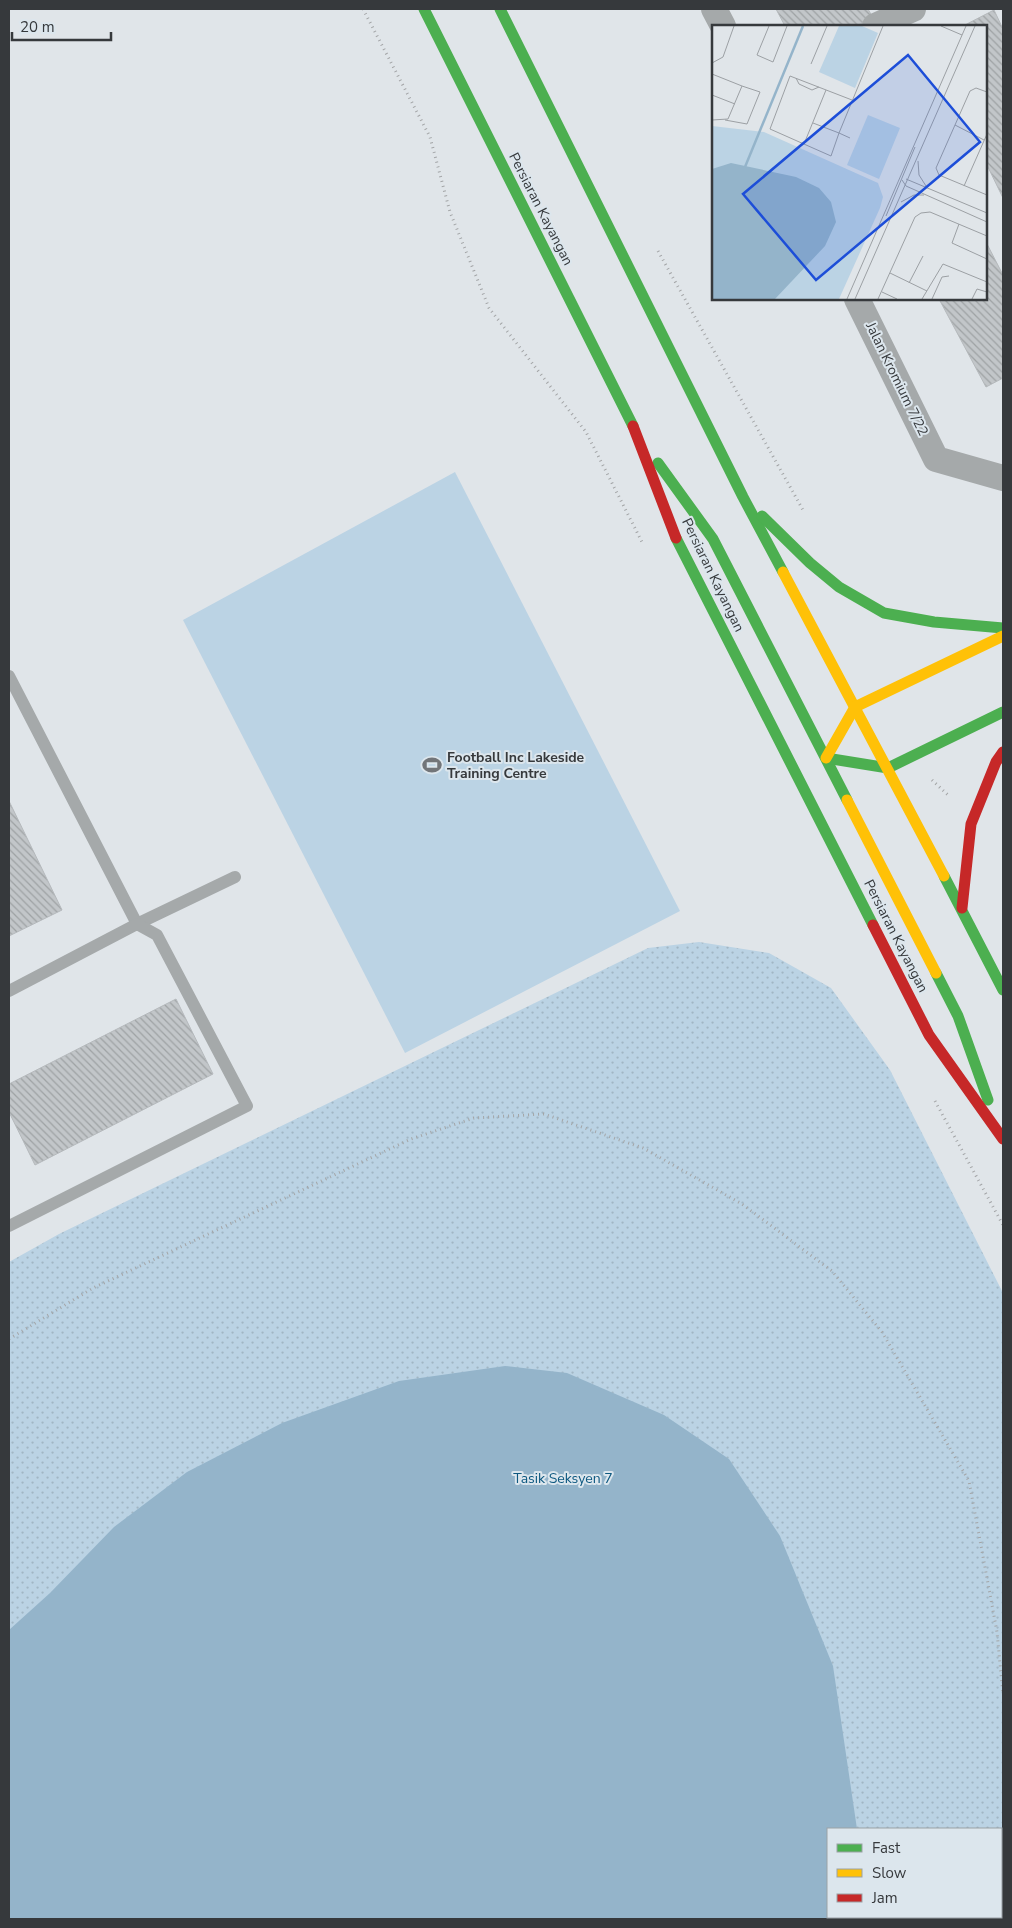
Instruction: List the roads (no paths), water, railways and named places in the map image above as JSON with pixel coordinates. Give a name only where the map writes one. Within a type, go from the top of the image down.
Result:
[{"type":"main road","name":"Persiaran Kayangan","points":[[424,9],[635,432],[676,537],[930,1035],[1001,1134]]},
{"type":"main road","points":[[500,9],[743,498],[962,908],[1003,990]]},
{"type":"main road","points":[[635,432],[713,539],[958,1016],[1001,1134]]},
{"type":"main road","points":[[743,498],[810,563],[839,587],[884,613],[934,622],[1003,628]]},
{"type":"main road","points":[[826,758],[855,707],[1003,636]]},
{"type":"main road","points":[[826,758],[888,768],[1003,712]]},
{"type":"main road","points":[[962,908],[971,824],[996,762],[1003,752]]},
{"type":"street","points":[[714,9],[722,25]]},
{"type":"street","points":[[877,25],[913,9]]},
{"type":"street","name":"Jalan Kromium 7/22","points":[[858,300],[936,459],[1003,478]]},
{"type":"lane","points":[[9,676],[137,924],[157,936],[247,1106],[9,1224]]},
{"type":"lane","points":[[9,991],[137,924],[235,877]]},
{"type":"place","name":"Football Inc Lakeside Training Centre","points":[[432,765]]},
{"type":"park label","name":"Tasik Seksyen 7","points":[[563,1478]]}]
